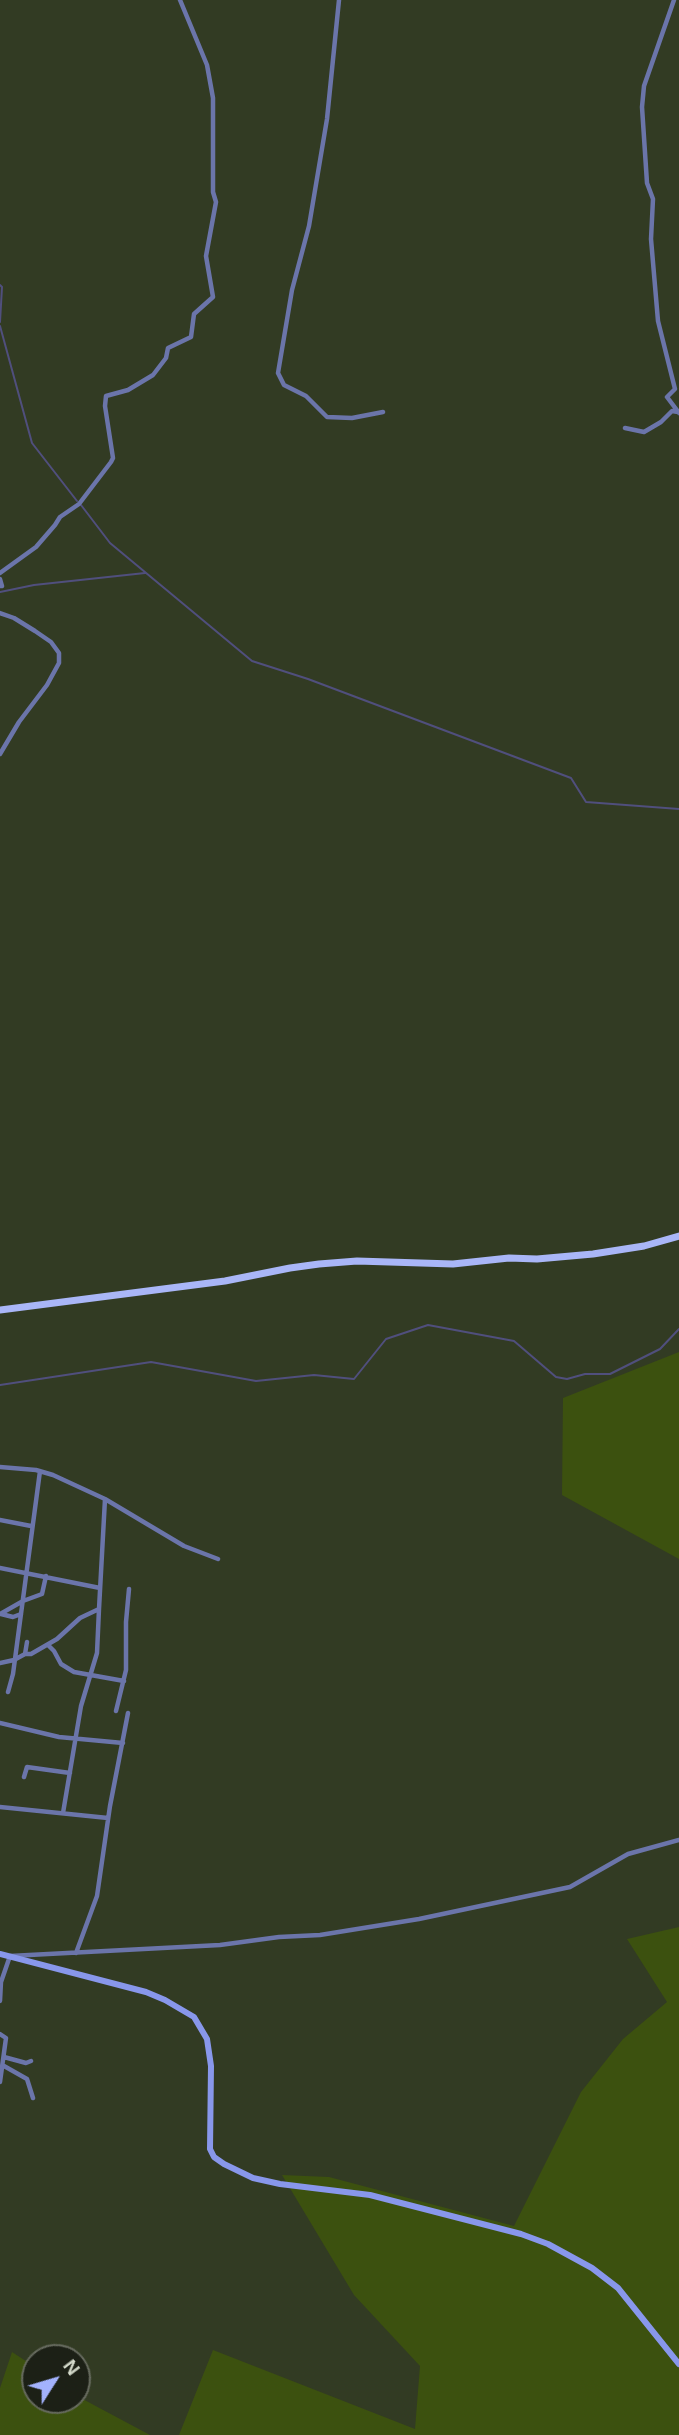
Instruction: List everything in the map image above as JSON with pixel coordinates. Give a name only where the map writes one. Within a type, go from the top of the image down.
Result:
[{"type":"main road","points":[[0,1310],[225,1281],[290,1268],[342,1262],[453,1264],[509,1258],[549,1258],[644,1246],[679,1236]]},
{"type":"main road","points":[[0,1954],[146,1992],[194,2017],[207,2039],[211,2066],[210,2148],[214,2157],[224,2164],[253,2178],[370,2195],[521,2234],[548,2244],[592,2268],[618,2288],[679,2364]]},
{"type":"street","points":[[0,573],[36,547],[68,509],[79,504],[111,462],[113,458],[105,406],[106,396],[137,386],[153,375],[166,358],[168,348],[191,337],[194,314],[213,297],[206,256],[216,202],[213,192],[213,98],[207,65],[180,0]]},
{"type":"street","points":[[339,0],[327,119],[309,226],[292,290],[278,373],[284,385],[306,396],[327,417],[352,418],[383,412]]},
{"type":"street","points":[[674,0],[644,86],[642,107],[647,183],[653,199],[651,239],[658,321],[675,389],[667,397],[679,413]]},
{"type":"street","points":[[625,428],[644,432],[662,422],[672,411],[679,413]]},
{"type":"street","points":[[0,579],[0,586]]},
{"type":"street","points":[[0,613],[51,642],[59,653],[59,663],[0,754]]},
{"type":"street","points":[[0,1467],[40,1471],[105,1499],[184,1546],[218,1559]]},
{"type":"street","points":[[8,1692],[40,1471]]},
{"type":"street","points":[[63,1813],[81,1706],[97,1653],[105,1499]]},
{"type":"street","points":[[0,1520],[31,1527]]},
{"type":"street","points":[[0,1568],[100,1588]]},
{"type":"street","points":[[0,1614],[42,1594],[46,1576]]},
{"type":"street","points":[[116,1712],[126,1670],[129,1589]]},
{"type":"street","points":[[0,1662],[31,1654],[48,1645],[80,1618],[99,1609]]},
{"type":"street","points":[[0,1614],[13,1617],[21,1614]]},
{"type":"street","points":[[26,1654],[27,1642]]},
{"type":"street","points":[[48,1645],[61,1664],[74,1672],[124,1681]]},
{"type":"street","points":[[76,1952],[97,1896],[108,1818],[128,1713]]},
{"type":"street","points":[[0,1723],[59,1737],[122,1743]]},
{"type":"street","points":[[24,1777],[27,1767],[70,1773]]},
{"type":"street","points":[[0,1807],[108,1818]]},
{"type":"street","points":[[0,2001],[1,1982],[10,1956],[220,1945],[320,1935],[419,1919],[570,1887],[628,1854],[679,1840]]},
{"type":"street","points":[[0,2034],[6,2038],[0,2082]]},
{"type":"street","points":[[4,2057],[26,2063],[31,2061]]},
{"type":"street","points":[[4,2066],[27,2079],[33,2098]]},
{"type":"green space","points":[[679,1352],[679,1559],[562,1495],[563,1398]]},
{"type":"green space","points":[[679,1927],[679,2435],[179,2435],[213,2350],[415,2429],[420,2366],[354,2295],[282,2175],[329,2177],[514,2226],[581,2092],[623,2039],[667,2002],[627,1939]]},
{"type":"green space","points":[[12,2352],[21,2358],[21,2414],[91,2414],[91,2403],[150,2435],[0,2435],[0,2388]]},
{"type":"waterway","points":[[0,285],[0,322]]},
{"type":"waterway","points":[[0,326],[32,443],[77,501]]},
{"type":"waterway","points":[[81,505],[110,543],[252,661],[308,679],[571,778],[586,802],[679,809]]},
{"type":"waterway","points":[[0,592],[34,585],[145,573]]},
{"type":"waterway","points":[[0,1385],[151,1362],[256,1381],[314,1375],[354,1379],[386,1339],[428,1325],[514,1341],[556,1377],[567,1379],[585,1374],[610,1374],[660,1349],[679,1329]]}]
